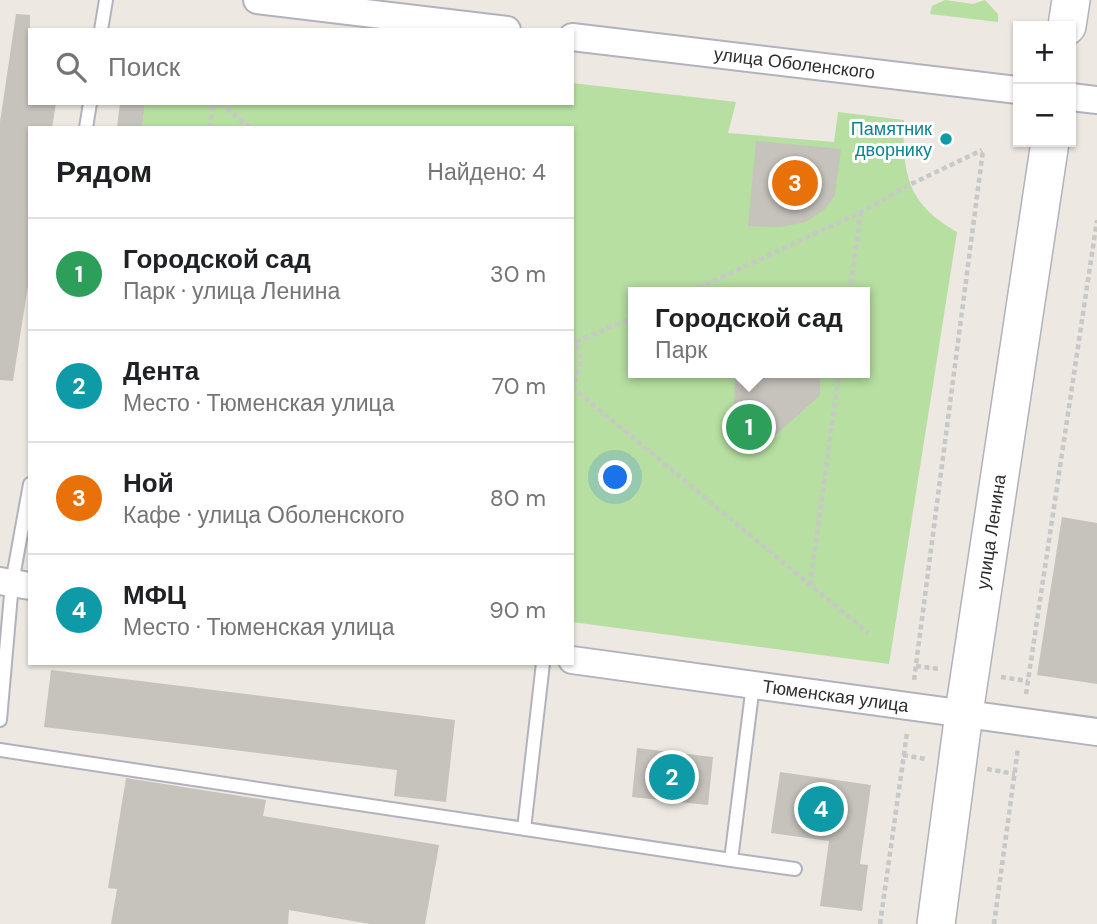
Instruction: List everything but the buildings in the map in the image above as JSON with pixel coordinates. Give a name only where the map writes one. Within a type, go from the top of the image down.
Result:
[{"type":"main road","points":[[1068,21],[1071,0]]},
{"type":"main road","name":"улица Ленина","points":[[936,924],[964,713],[1049,147]]},
{"type":"street","points":[[257,0],[491,28]]},
{"type":"street","name":"улица Оболенского","points":[[574,37],[1013,89]]},
{"type":"street","points":[[1076,97],[1097,100]]},
{"type":"street","name":"Тюменская улица","points":[[574,660],[1097,732]]},
{"type":"lane","points":[[102,28],[106,0]]},
{"type":"lane","points":[[86,126],[90,105]]},
{"type":"lane","points":[[0,720],[14,584],[28,496]]},
{"type":"lane","points":[[524,829],[543,665]]},
{"type":"lane","points":[[731,860],[753,685]]},
{"type":"lane","points":[[0,750],[795,869]]},
{"type":"path","points":[[210,126],[213,105]]},
{"type":"path","points":[[222,105],[249,126]]},
{"type":"path","points":[[701,287],[861,212],[908,185],[983,149],[880,924]]},
{"type":"path","points":[[851,287],[861,212]]},
{"type":"path","points":[[994,924],[1097,220]]},
{"type":"path","points":[[574,381],[581,364],[574,340],[628,319]]},
{"type":"path","points":[[810,585],[838,378]]},
{"type":"path","points":[[574,388],[868,633]]},
{"type":"green space","points":[[945,0],[973,4],[985,0],[998,14],[998,22],[930,14],[932,6]]},
{"type":"green space","points":[[574,83],[736,102],[728,133],[834,142],[838,112],[904,120],[904,156],[911,185],[927,210],[957,232],[889,664],[574,622],[574,126],[142,126],[145,105],[574,105]]},
{"type":"place","name":"Памятник дворнику","points":[[946,139]]},
{"type":"place","name":"Ной","points":[[795,183]]},
{"type":"place","name":"Городской сад","points":[[749,427]]},
{"type":"place","name":"Дента","points":[[672,777]]},
{"type":"place","name":"МФЦ","points":[[821,809]]}]
